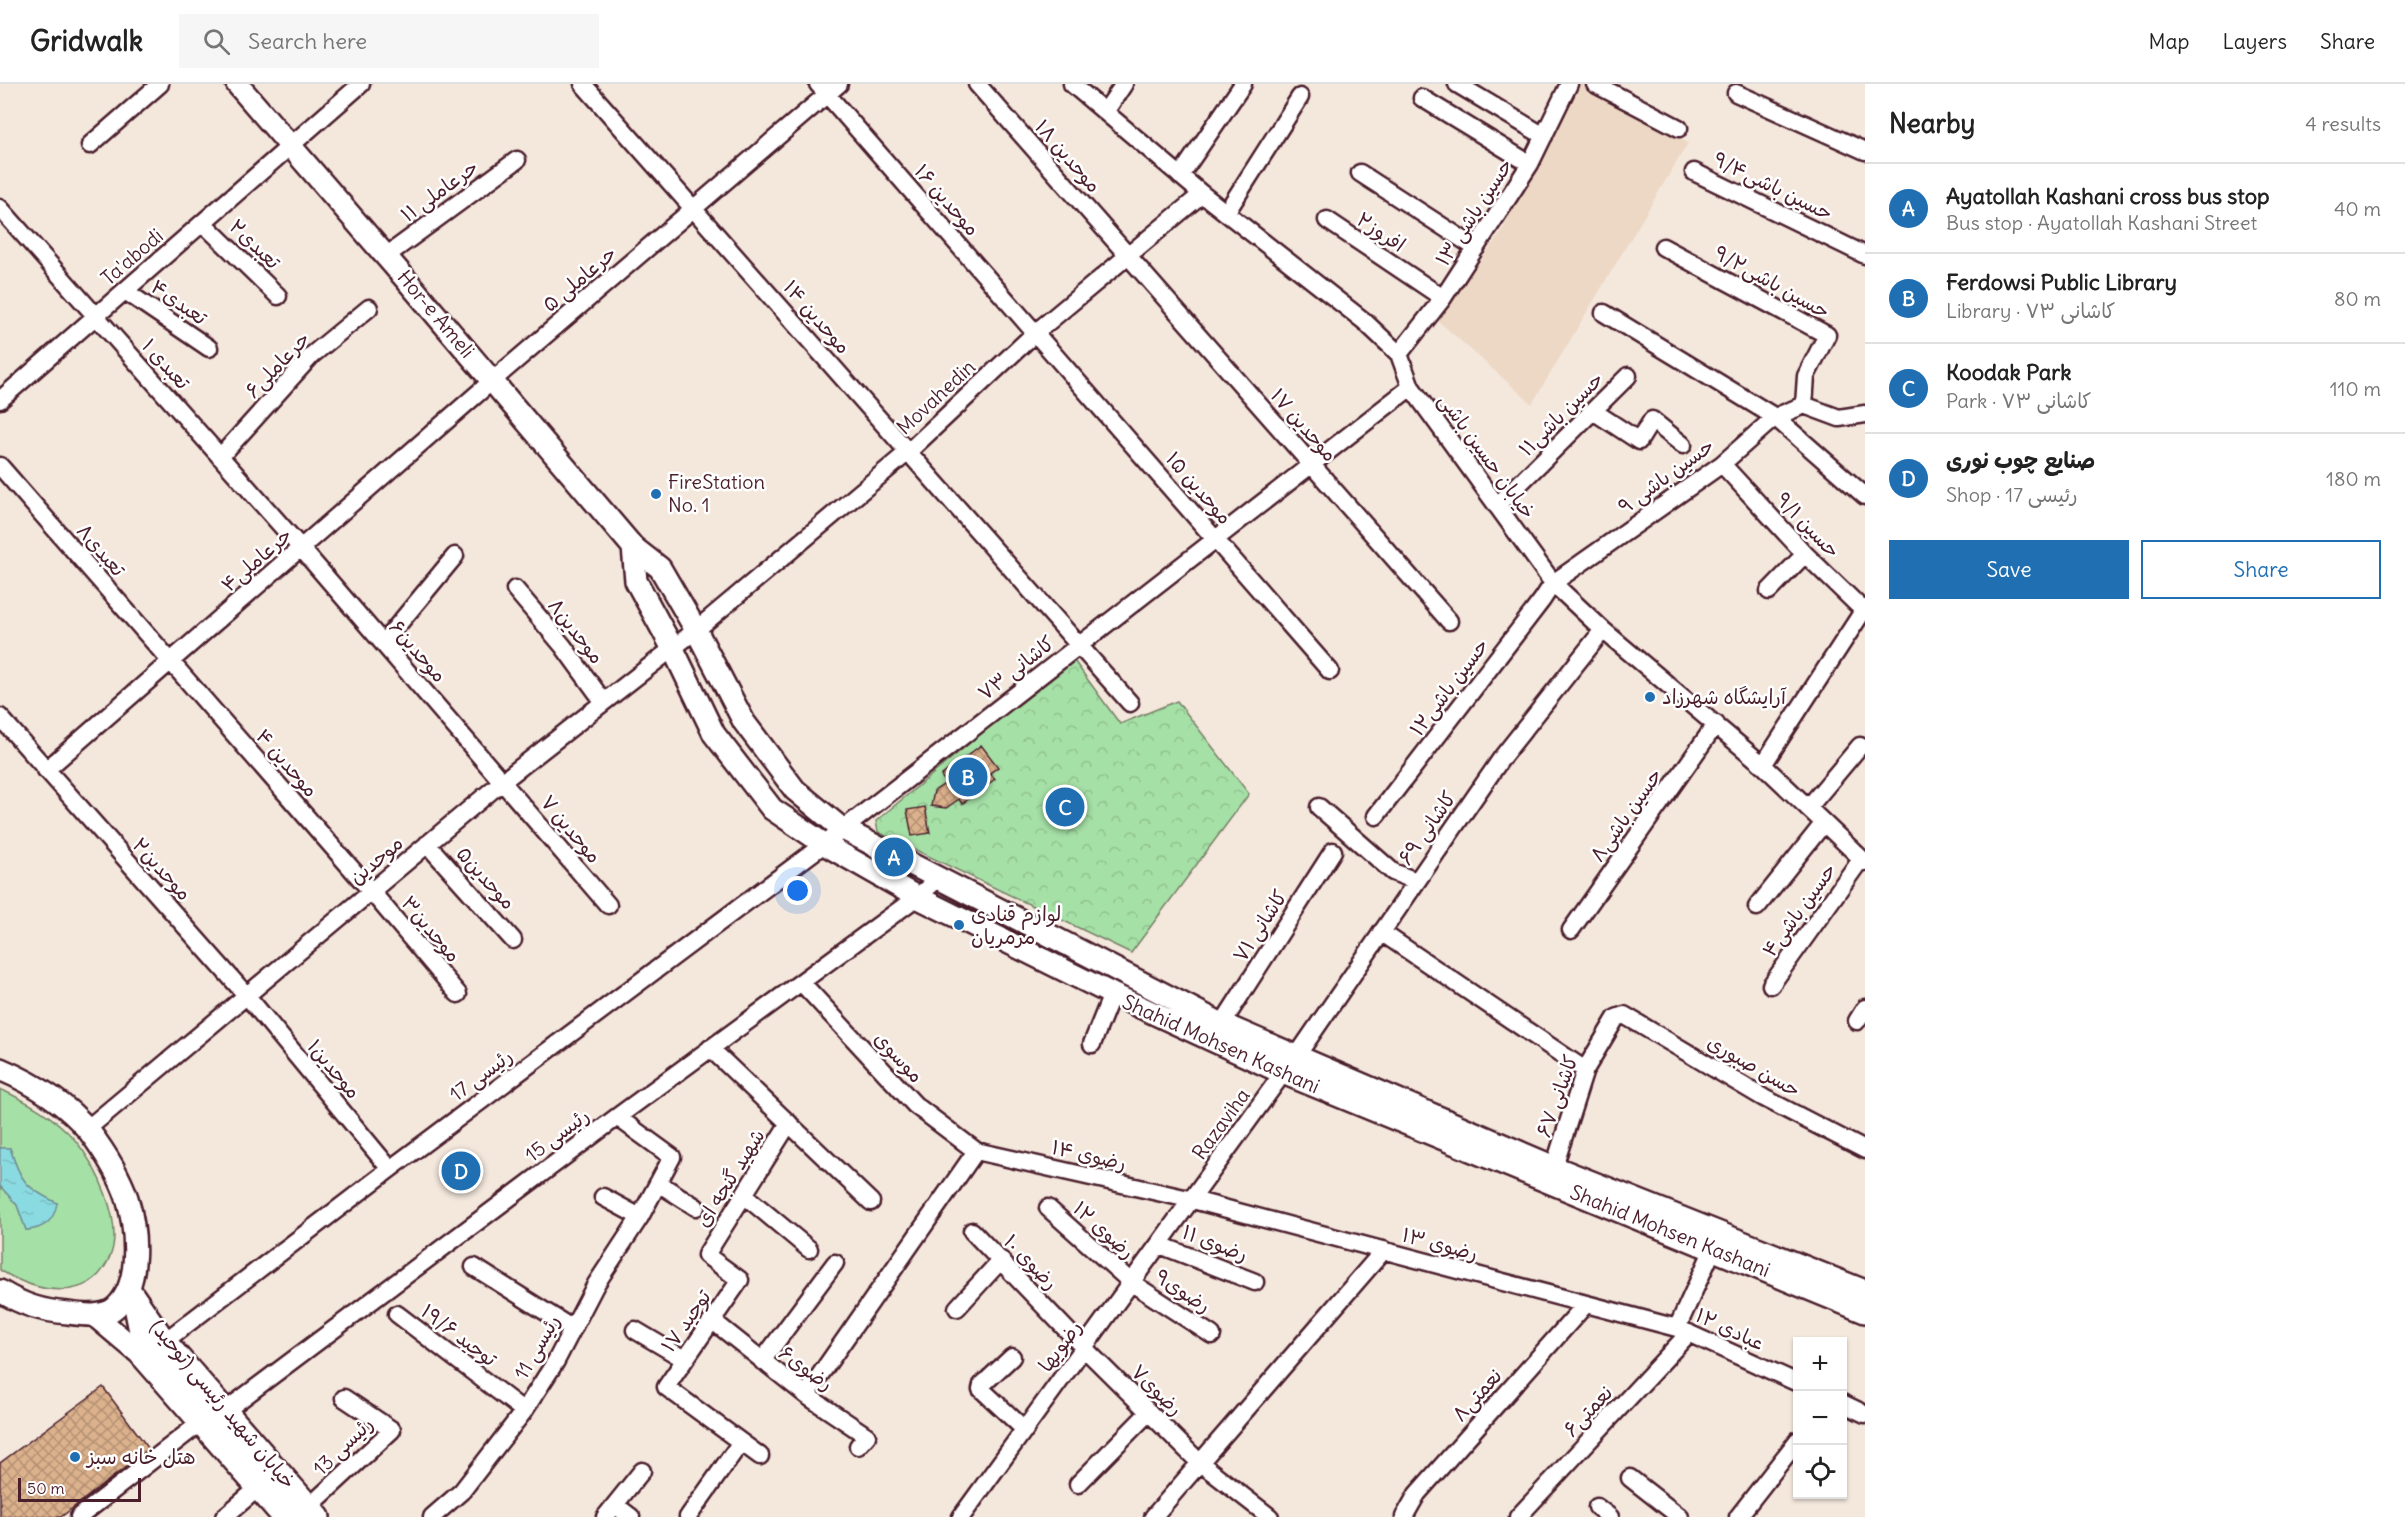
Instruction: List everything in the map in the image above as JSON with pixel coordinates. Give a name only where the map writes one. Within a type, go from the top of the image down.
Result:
[{"type":"main road","name":"Hor-e Ameli","points":[[237,84],[633,547],[660,568],[696,630]]},
{"type":"main road","points":[[633,547],[636,581],[673,649]]},
{"type":"main road","points":[[696,630],[744,722],[795,790],[841,828],[1222,1024],[1554,1167],[1865,1291]]},
{"type":"main road","name":"Shahid Mohsen Kashani","points":[[673,649],[714,734],[772,809],[824,844],[917,897],[1112,994],[1283,1073],[1865,1312]]},
{"type":"main road","points":[[1283,1073],[1296,1057]]},
{"type":"main road","points":[[0,1069],[26,1080],[51,1095],[87,1129],[115,1170],[126,1197],[135,1230],[129,1289],[116,1308],[94,1315],[40,1310],[0,1291]]},
{"type":"main road","name":"خیابان شهید رئیسی (توحید)","points":[[129,1289],[165,1341],[309,1513]]},
{"type":"main road","name":"خیابان شهید رئیسی (توحید)","points":[[94,1315],[139,1353],[283,1517]]},
{"type":"street","points":[[90,145],[160,84]]},
{"type":"street","name":"Ta'abodi","points":[[0,400],[361,84]]},
{"type":"street","name":"موحدین ۱۴","points":[[583,84],[1130,704]]},
{"type":"street","name":"موحدین ۱۸","points":[[977,84],[1128,256]]},
{"type":"street","name":"خیابان حسین باشی","points":[[1072,84],[1202,194],[1364,321],[1399,354],[1411,387],[1553,583],[1603,630],[1763,765],[1863,861]]},
{"type":"street","points":[[1105,112],[1124,84]]},
{"type":"street","points":[[1180,176],[1244,84]]},
{"type":"street","points":[[1457,84],[1544,136]]},
{"type":"street","name":"حسین باشی ۱۳","points":[[1399,354],[1443,298],[1530,164],[1569,84]]},
{"type":"street","points":[[1595,84],[1679,128]]},
{"type":"street","name":"حرعاملی ۵","points":[[492,381],[694,210],[828,87]]},
{"type":"street","name":"موحدین ۱۶","points":[[828,87],[1035,333]]},
{"type":"street","points":[[1736,93],[1865,151]]},
{"type":"street","points":[[1226,213],[1300,97]]},
{"type":"street","points":[[1422,98],[1530,164]]},
{"type":"street","name":"حرعاملی ۱۱","points":[[386,256],[517,160]]},
{"type":"street","name":"حسین باشی۹/۴","points":[[1694,172],[1865,255]]},
{"type":"street","points":[[1360,173],[1476,248]]},
{"type":"street","name":"Movahedin","points":[[696,630],[908,452],[1035,333],[1202,194]]},
{"type":"street","name":"تعبدی ۱","points":[[0,208],[301,548]]},
{"type":"street","name":"افروز۲","points":[[1327,220],[1443,298]]},
{"type":"street","name":"تعبدی۲","points":[[203,223],[278,296]]},
{"type":"street","name":"حسین باشی۹/۲","points":[[1664,247],[1827,335],[1806,376],[1803,405]]},
{"type":"street","name":"موحدین ۱۷","points":[[1128,256],[1449,621]]},
{"type":"street","name":"تعبدی۴","points":[[125,291],[209,348]]},
{"type":"street","name":"حرعاملی۶","points":[[220,456],[312,356],[369,308]]},
{"type":"street","points":[[1604,313],[1775,417],[1865,495]]},
{"type":"street","name":"موحدین ۱۵","points":[[1035,333],[1330,670]]},
{"type":"street","name":"حسین باشی۱۱","points":[[1497,506],[1628,376]]},
{"type":"street","name":"حرعاملی۴","points":[[46,770],[492,381]]},
{"type":"street","name":"کاشانی ۷۳","points":[[824,844],[841,828],[1411,387]]},
{"type":"street","points":[[1803,405],[1839,418],[1865,414]]},
{"type":"street","name":"حسین باشی ۹","points":[[1553,583],[1722,464],[1775,417],[1803,405]]},
{"type":"street","points":[[1593,411],[1639,441],[1652,420],[1683,445]]},
{"type":"street","name":"حسین ۹/۱","points":[[1722,464],[1806,554],[1864,611]]},
{"type":"street","name":"تعبدی۸","points":[[0,466],[170,662]]},
{"type":"street","name":"موحدین۶","points":[[301,548],[503,781]]},
{"type":"street","points":[[1769,591],[1806,554]]},
{"type":"street","points":[[383,643],[454,556]]},
{"type":"street","name":"حسین باشی۱۲","points":[[1376,816],[1553,583]]},
{"type":"street","name":"موحدین۸","points":[[515,589],[563,646],[603,701]]},
{"type":"street","points":[[1763,765],[1864,611]]},
{"type":"street","name":"موحدین","points":[[87,1129],[503,781],[696,630]]},
{"type":"street","name":"کاشانی ۶۹","points":[[1296,1057],[1503,756],[1603,630]]},
{"type":"street","name":"موحدین ۴","points":[[170,662],[371,891]]},
{"type":"street","name":"موحدین۲","points":[[0,717],[247,996]]},
{"type":"street","name":"حسین باشی۸","points":[[1571,930],[1716,724]]},
{"type":"street","points":[[1808,808],[1860,746]]},
{"type":"street","name":"موحدین ۷","points":[[503,781],[608,905]]},
{"type":"street","points":[[1319,807],[1393,872],[1416,880]]},
{"type":"street","points":[[1757,908],[1823,824]]},
{"type":"street","name":"موحدین۵","points":[[427,844],[513,940]]},
{"type":"street","name":"رئیسی 17","points":[[165,1341],[390,1169],[824,844]]},
{"type":"street","name":"کاشانی ۷۱","points":[[1222,1024],[1333,851]]},
{"type":"street","name":"حسین باشی۴","points":[[1771,985],[1863,861]]},
{"type":"street","name":"رئیسی 15","points":[[225,1411],[617,1117],[917,897],[939,878]]},
{"type":"street","name":"موحدین۳","points":[[371,891],[458,994]]},
{"type":"street","points":[[1381,932],[1585,1070]]},
{"type":"street","name":"موسوی","points":[[801,982],[915,1105],[976,1151]]},
{"type":"street","points":[[1092,1044],[1112,994]]},
{"type":"street","name":"موحدین۱","points":[[247,996],[390,1169]]},
{"type":"street","name":"کاشانی ۶۷","points":[[1554,1167],[1585,1070],[1616,1018],[1624,1015]]},
{"type":"street","name":"حسن صبوری","points":[[1624,1015],[1764,1098],[1865,1150]]},
{"type":"street","name":"شهید گنجه ای","points":[[711,1048],[871,1202]]},
{"type":"street","name":"Razaviha","points":[[1193,1200],[1283,1073]]},
{"type":"street","name":"رئیسی 11","points":[[432,1517],[462,1491],[524,1411],[556,1361],[596,1284],[640,1217],[672,1156],[617,1117]]},
{"type":"street","name":"شهید گنجه ای","points":[[706,1255],[789,1123]]},
{"type":"street","points":[[806,1395],[976,1151]]},
{"type":"street","name":"رضوی ۱۴","points":[[976,1151],[1193,1200]]},
{"type":"street","points":[[658,1183],[696,1207]]},
{"type":"street","points":[[744,1195],[809,1249]]},
{"type":"street","points":[[603,1197],[640,1217]]},
{"type":"street","name":"رضویها","points":[[961,1517],[1193,1200]]},
{"type":"street","name":"رضوی ۱۳","points":[[1193,1200],[1683,1331]]},
{"type":"street","name":"رضوی ۱۲","points":[[1048,1208],[1132,1283]]},
{"type":"street","name":"رضوی ۱۰","points":[[972,1231],[1084,1348]]},
{"type":"street","name":"رضوی ۱۱","points":[[1160,1245],[1255,1282]]},
{"type":"street","name":"نعمتی۶","points":[[1518,1517],[1683,1331],[1713,1249]]},
{"type":"street","points":[[1153,1517],[1384,1250]]},
{"type":"street","name":"توحید ۱۷","points":[[706,1255],[740,1280],[666,1387],[741,1442]]},
{"type":"street","points":[[957,1308],[1001,1260]]},
{"type":"street","points":[[762,1361],[835,1263]]},
{"type":"street","points":[[474,1267],[573,1329]]},
{"type":"street","name":"رضوی۹","points":[[1132,1283],[1212,1335]]},
{"type":"street","points":[[129,1289],[138,1334],[309,1513]]},
{"type":"street","name":"نعمتی۸","points":[[1404,1517],[1417,1494],[1586,1304]]},
{"type":"street","name":"توحید ۱۹/۶","points":[[396,1314],[524,1411]]},
{"type":"street","name":"رضوی۶","points":[[713,1321],[806,1395],[867,1436],[858,1446]]},
{"type":"street","points":[[635,1330],[684,1359]]},
{"type":"street","name":"عبادی ۱۲","points":[[1683,1331],[1793,1381]]},
{"type":"street","name":"رضوی۷","points":[[1084,1348],[1199,1462],[1270,1517]]},
{"type":"street","points":[[1011,1356],[982,1385],[981,1389],[1025,1430]]},
{"type":"street","name":"رئیسی 13","points":[[309,1513],[392,1430],[344,1398]]},
{"type":"street","points":[[1847,1405],[1865,1414]]},
{"type":"street","points":[[1078,1484],[1149,1412]]},
{"type":"street","points":[[79,1517],[200,1423]]},
{"type":"street","points":[[688,1517],[741,1442],[760,1456]]},
{"type":"street","points":[[1737,1517],[1793,1445]]},
{"type":"street","points":[[632,1517],[610,1511],[642,1471]]},
{"type":"street","points":[[1630,1478],[1680,1517]]},
{"type":"street","points":[[224,1517],[258,1488]]},
{"type":"shaded area","points":[[1576,84],[1581,84],[1688,143],[1532,404],[1437,320],[1500,234]]},
{"type":"green space","points":[[1072,658],[1120,724],[1177,701],[1249,794],[1131,953],[878,832],[876,821]]},
{"type":"green space","points":[[0,1089],[40,1110],[67,1131],[83,1151],[99,1178],[110,1210],[114,1240],[111,1254],[102,1270],[91,1281],[77,1288],[62,1290],[46,1288],[30,1284],[0,1270],[0,1186],[17,1205],[26,1230],[43,1226],[57,1203],[31,1188],[21,1176],[10,1148],[0,1148]]},
{"type":"water","points":[[0,1148],[10,1148],[21,1176],[31,1188],[57,1203],[51,1219],[43,1226],[26,1230],[17,1205],[0,1186]]},
{"type":"building","points":[[981,745],[998,767],[990,773],[995,779],[962,804],[959,799],[946,808],[931,806],[934,791],[946,783],[941,776]]},
{"type":"building","points":[[925,807],[930,833],[912,836],[907,810]]},
{"type":"building","name":"هتل خانه سبز","points":[[103,1387],[149,1449],[61,1517],[0,1517],[0,1463]]},
{"type":"place","name":"FireStation No. 1","points":[[656,494]]},
{"type":"place","name":"آرایشگاه شهرزاد","points":[[1650,697]]},
{"type":"place","name":"Ferdowsi Public Library","points":[[968,777]]},
{"type":"place","name":"Koodak Park","points":[[1065,807]]},
{"type":"place","name":"Ayatollah Kashani cross bus stop","points":[[894,857]]},
{"type":"place","name":"لوازم قنادی مرمریان","points":[[959,925]]},
{"type":"place","name":"صنایع چوب نوری","points":[[461,1171]]},
{"type":"place","name":"هتل خانه سبز","points":[[75,1457]]}]
